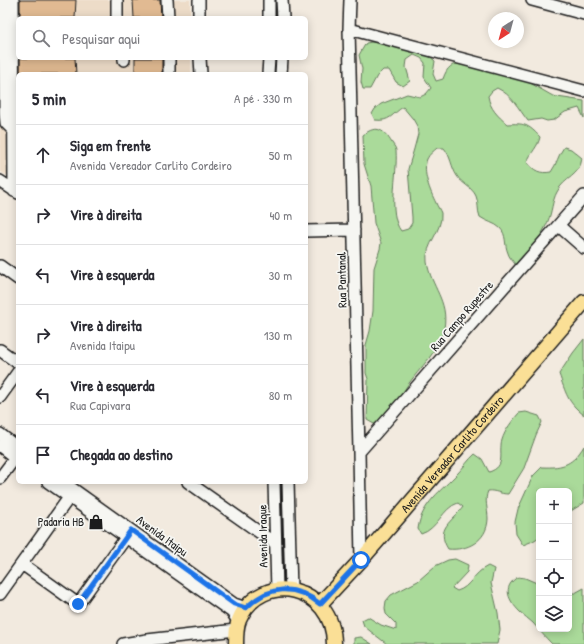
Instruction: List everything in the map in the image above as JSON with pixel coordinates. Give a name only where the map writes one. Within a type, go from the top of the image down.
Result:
[{"type":"main road","name":"Avenida Vereador Carlito Cordeiro","points":[[320,604],[361,560],[584,302]]},
{"type":"main road","points":[[236,644],[237,625],[246,608],[254,600],[277,590],[291,590],[306,595],[320,604],[331,622],[334,633],[334,644]]},
{"type":"street","points":[[117,0],[117,16]]},
{"type":"street","points":[[124,0],[124,16]]},
{"type":"street","points":[[167,0],[168,16]]},
{"type":"street","points":[[199,0],[199,16]]},
{"type":"street","points":[[269,0],[269,16]]},
{"type":"street","points":[[282,0],[283,16]]},
{"type":"street","name":"Rua Pantanal","points":[[350,0],[349,29],[361,560]]},
{"type":"street","points":[[532,0],[559,4],[584,14]]},
{"type":"street","points":[[5,1],[8,129],[16,172],[16,192]]},
{"type":"street","points":[[5,23],[2,40],[6,59],[2,75],[6,94],[2,112],[8,129]]},
{"type":"street","points":[[349,29],[584,91]]},
{"type":"street","points":[[169,60],[169,72]]},
{"type":"street","points":[[200,60],[201,72]]},
{"type":"street","points":[[268,72],[269,60]]},
{"type":"street","points":[[281,72],[282,60]]},
{"type":"street","points":[[0,181],[16,192]]},
{"type":"street","name":"Rua Campo Rupestre","points":[[359,452],[584,196]]},
{"type":"street","points":[[559,226],[584,248]]},
{"type":"street","points":[[308,231],[354,230]]},
{"type":"street","points":[[0,266],[16,278]]},
{"type":"street","points":[[0,350],[16,362]]},
{"type":"street","points":[[0,397],[16,375]]},
{"type":"street","points":[[0,434],[16,454]]},
{"type":"street","points":[[0,446],[16,454]]},
{"type":"street","points":[[0,478],[16,456]]},
{"type":"street","name":"Avenida Itaipu","points":[[52,484],[72,493],[232,612],[237,625]]},
{"type":"street","name":"Avenida Itaipu","points":[[65,484],[72,493]]},
{"type":"street","points":[[191,484],[276,544]]},
{"type":"street","name":"Avenida Iraque","points":[[274,484],[277,590]]},
{"type":"street","points":[[288,484],[291,590]]},
{"type":"street","points":[[0,594],[72,493]]},
{"type":"street","points":[[22,564],[78,604],[129,534]]},
{"type":"street","name":"Avenida Itaipu","points":[[129,534],[234,604],[246,608]]},
{"type":"street","points":[[122,644],[237,625]]},
{"type":"shaded area","points":[[0,0],[190,0],[190,16],[16,16],[16,60],[191,60],[191,72],[16,72],[16,182],[0,171]]},
{"type":"green space","points":[[372,42],[426,53],[435,61],[433,74],[436,81],[443,79],[450,66],[464,63],[525,80],[557,97],[584,101],[584,118],[579,108],[565,112],[554,120],[547,121],[541,119],[528,121],[507,94],[497,88],[488,96],[493,108],[507,124],[525,125],[532,129],[540,137],[538,144],[527,162],[535,170],[544,173],[551,172],[564,147],[571,149],[582,158],[578,169],[557,192],[549,218],[540,237],[524,260],[515,264],[507,250],[504,234],[496,225],[480,217],[476,196],[472,190],[457,176],[444,148],[437,148],[428,157],[425,170],[427,181],[441,213],[441,220],[428,250],[427,262],[432,279],[442,302],[445,318],[444,328],[442,337],[434,352],[412,379],[385,418],[374,424],[367,420],[368,379],[366,373],[366,345],[373,311],[374,268],[381,243],[374,223],[371,186],[364,164],[363,135],[372,130],[380,130],[386,135],[395,148],[395,214],[401,231],[408,229],[412,223],[412,217],[408,169],[418,134],[417,126],[403,107],[388,119],[384,120],[375,120],[372,114],[381,104],[407,94],[420,97],[426,94],[431,88],[424,77],[425,63],[421,58],[414,55],[407,60],[406,67],[410,81],[403,86],[396,82],[389,70],[383,70],[377,76],[370,89],[363,89],[361,82],[362,69],[359,55],[366,43]]},
{"type":"green space","points":[[584,339],[584,415],[570,401],[559,374]]},
{"type":"green space","points":[[526,412],[539,416],[542,422],[524,468],[508,494],[488,491],[486,498],[488,519],[487,527],[480,539],[469,546],[448,549],[444,542],[444,530],[463,507],[458,503],[448,509],[432,528],[421,534],[418,529],[420,520],[423,512],[433,498],[475,454],[482,459],[489,472],[495,469],[500,463],[501,445],[505,433],[511,422],[519,413]]},
{"type":"green space","points":[[584,446],[584,503],[572,510],[572,488],[536,488],[536,539],[523,545],[516,534],[515,522],[518,509],[533,476],[542,467],[556,467],[567,464],[580,452]]},
{"type":"green space","points":[[455,559],[468,565],[467,572],[452,588],[457,591],[466,586],[479,572],[488,566],[494,569],[491,583],[498,613],[500,630],[497,644],[387,644],[364,626],[362,620],[368,617],[381,625],[396,630],[396,624],[386,614],[386,601],[391,595],[418,581],[435,566],[448,560]]},
{"type":"green space","points":[[518,577],[536,583],[536,626],[520,612],[510,599],[508,590],[513,581]]},
{"type":"green space","points":[[584,588],[584,644],[552,644],[541,632],[572,632],[572,593]]},
{"type":"green space","points":[[361,637],[372,644],[354,644],[354,638]]},
{"type":"building","points":[[20,0],[76,0],[75,16],[20,16]]},
{"type":"building","points":[[133,0],[160,0],[161,16],[134,16]]},
{"type":"building","points":[[20,60],[75,60],[76,72],[20,72]]},
{"type":"building","points":[[135,60],[162,60],[162,72],[135,72]]},
{"type":"place","name":"Padaria HB","points":[[96,522]]},
{"type":"route","points":[[78,604],[131,530],[234,604],[246,608],[254,600],[277,590],[301,592],[320,604],[361,560]]}]
